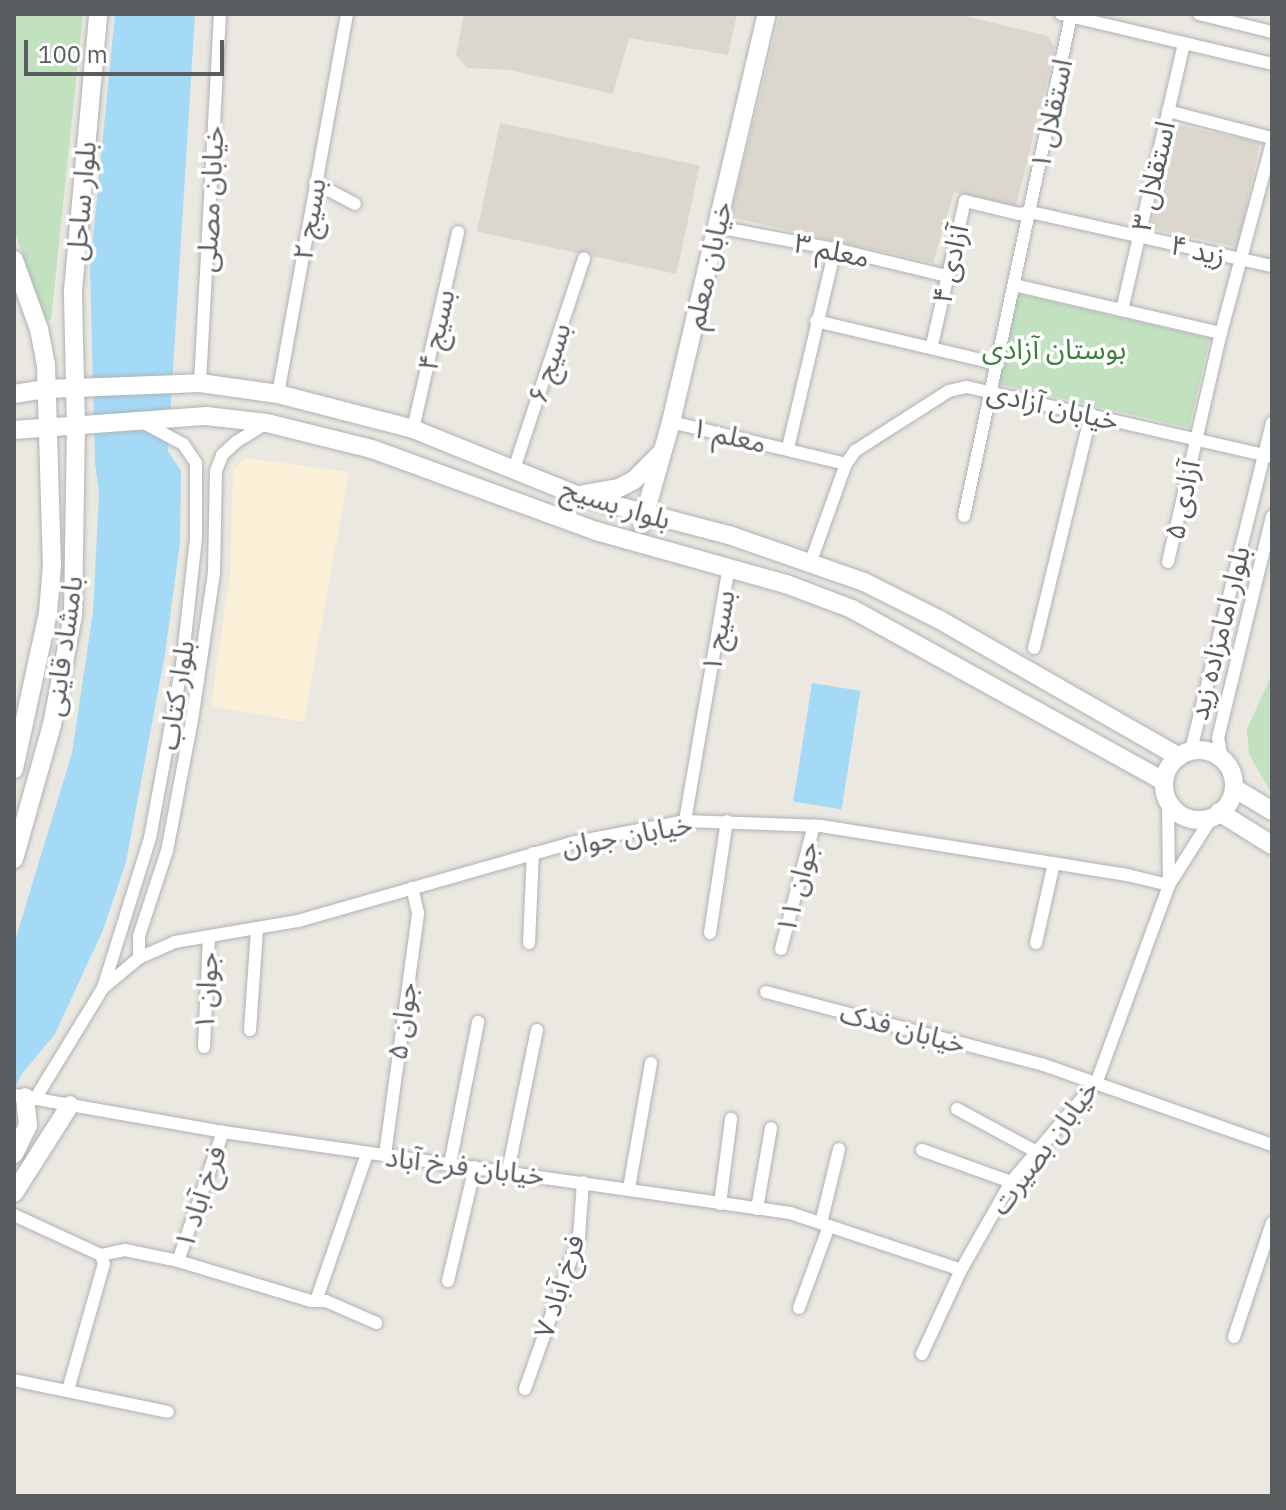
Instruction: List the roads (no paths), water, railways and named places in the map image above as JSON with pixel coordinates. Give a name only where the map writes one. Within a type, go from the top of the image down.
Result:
[{"type":"main road","name":"بلوار ساحل","points":[[76,428],[73,291],[98,14]]},
{"type":"main road","name":"خیابان معلم","points":[[637,542],[671,422],[767,14]]},
{"type":"main road","points":[[14,260],[39,329],[47,389]]},
{"type":"main road","name":"بلوار بسیج","points":[[14,394],[47,389],[200,383],[278,394],[413,429],[576,495],[729,535],[811,561],[864,582],[1185,753]]},
{"type":"main road","name":"بامشاد قاینی","points":[[14,769],[48,613],[52,565],[47,389]]},
{"type":"main road","name":"بلوار بسیج","points":[[14,430],[76,428],[206,416],[267,423],[372,449],[543,513],[786,584],[852,609],[1163,781]]},
{"type":"main road","name":"بامشاد قاینی","points":[[14,859],[52,725],[73,615],[76,428]]},
{"type":"main road","points":[[576,495],[619,488],[634,480],[663,451]]},
{"type":"main road","points":[[52,565],[75,567]]},
{"type":"main road","points":[[1213,752],[1222,760],[1229,766],[1234,788],[1225,808],[1215,814],[1184,817],[1168,803],[1163,781],[1172,761],[1185,753],[1213,752]]},
{"type":"main road","points":[[1234,788],[1272,811]]},
{"type":"main road","points":[[1215,814],[1272,845]]},
{"type":"main road","points":[[14,1154],[28,1125],[25,1097]]},
{"type":"main road","points":[[14,1193],[70,1105]]},
{"type":"street","name":"خیابان مصلی","points":[[200,383],[220,14]]},
{"type":"street","name":"بسیج ۲","points":[[278,394],[347,14]]},
{"type":"street","points":[[1199,14],[1272,32]]},
{"type":"street","points":[[1066,15],[1272,64]]},
{"type":"street","name":"استقلال ۱","points":[[964,516],[1030,212],[1066,15]]},
{"type":"street","name":"استقلال ۳","points":[[1122,310],[1184,43]]},
{"type":"street","points":[[1168,111],[1272,140]]},
{"type":"street","name":"آزادی ۵","points":[[1168,562],[1221,333],[1243,260],[1272,140]]},
{"type":"street","points":[[315,183],[355,204]]},
{"type":"street","name":"آزادی ۴","points":[[932,345],[965,201],[1019,214],[1030,212]]},
{"type":"street","name":"زید ۴","points":[[1030,212],[1272,266]]},
{"type":"street","name":"معلم ۳","points":[[717,227],[835,249],[947,276]]},
{"type":"street","name":"بسیج ۴","points":[[413,429],[458,232]]},
{"type":"street","points":[[788,448],[835,249]]},
{"type":"street","name":"بسیج ۶","points":[[514,469],[584,258]]},
{"type":"street","points":[[1014,285],[1221,333]]},
{"type":"street","points":[[816,321],[932,345],[998,364]]},
{"type":"street","name":"خیابان آزادی","points":[[811,561],[846,464],[867,441],[949,391],[967,387],[993,391],[1268,456]]},
{"type":"street","points":[[1034,648],[1091,414]]},
{"type":"street","name":"بلوار کتاب","points":[[103,988],[150,838],[171,737],[192,588],[198,480],[196,463],[183,444],[142,422]]},
{"type":"street","name":"معلم ۱","points":[[671,422],[846,464]]},
{"type":"street","name":"بلوار کتاب","points":[[139,958],[139,936],[167,851],[192,720],[214,573],[216,483],[222,455],[236,442],[267,423]]},
{"type":"street","name":"بلوار امامزاده زید","points":[[1185,753],[1268,456],[1272,423]]},
{"type":"street","points":[[198,480],[210,476],[216,483]]},
{"type":"street","name":"بلوار امامزاده زید","points":[[1222,760],[1218,738],[1272,517]]},
{"type":"street","name":"بسیج ۱","points":[[685,821],[729,567]]},
{"type":"street","points":[[1168,803],[1169,885]]},
{"type":"street","points":[[1169,885],[1215,814]]},
{"type":"street","name":"خیابان جوان","points":[[103,988],[139,958],[175,942],[325,914],[533,853],[685,821],[814,825],[1127,875],[1169,885]]},
{"type":"street","points":[[710,933],[727,821]]},
{"type":"street","name":"جوان ۱۱","points":[[781,949],[814,825]]},
{"type":"street","points":[[529,943],[533,853]]},
{"type":"street","points":[[1036,943],[1054,863]]},
{"type":"street","name":"خیابان بصیرت","points":[[922,1354],[961,1270],[1011,1182],[1097,1081],[1169,885]]},
{"type":"street","name":"جوان ۵","points":[[385,1155],[418,913],[412,888]]},
{"type":"street","points":[[250,1030],[257,929]]},
{"type":"street","name":"جوان ۱","points":[[204,1047],[209,936]]},
{"type":"street","points":[[25,1097],[103,988]]},
{"type":"street","name":"خیابان فدک","points":[[766,992],[1097,1081]]},
{"type":"street","points":[[450,1164],[478,1022]]},
{"type":"street","points":[[508,1171],[537,1030]]},
{"type":"street","points":[[629,1188],[651,1063]]},
{"type":"street","points":[[1097,1081],[1272,1145]]},
{"type":"street","name":"خیابان فرخ آباد","points":[[25,1097],[367,1154],[508,1171],[790,1213],[961,1270]]},
{"type":"street","points":[[957,1109],[1035,1151]]},
{"type":"street","points":[[720,1204],[731,1119]]},
{"type":"street","points":[[757,1209],[771,1128]]},
{"type":"street","name":"فرخ آباد ۱","points":[[178,1261],[223,1132]]},
{"type":"street","points":[[799,1308],[825,1224],[839,1149]]},
{"type":"street","points":[[922,1150],[1011,1182]]},
{"type":"street","points":[[316,1301],[367,1154]]},
{"type":"street","points":[[448,1281],[475,1167]]},
{"type":"street","name":"فرخ آباد ۷","points":[[525,1389],[579,1237],[583,1182]]},
{"type":"street","points":[[14,1215],[101,1255],[125,1250],[178,1261],[316,1301],[326,1301],[376,1323]]},
{"type":"street","points":[[1234,1337],[1272,1223]]},
{"type":"street","points":[[68,1390],[104,1264],[101,1255]]},
{"type":"street","points":[[14,1380],[168,1412]]},
{"type":"water","points":[[115,14],[195,14],[168,451],[181,471],[180,543],[165,654],[126,862],[103,930],[55,1034],[21,1075],[14,1091],[14,944],[72,753],[93,612],[99,494],[95,463],[90,269]]},
{"type":"water","points":[[812,683],[860,691],[842,809],[793,802]]},
{"type":"park label","name":"بوستان آزادی","points":[[1054,349]]}]
